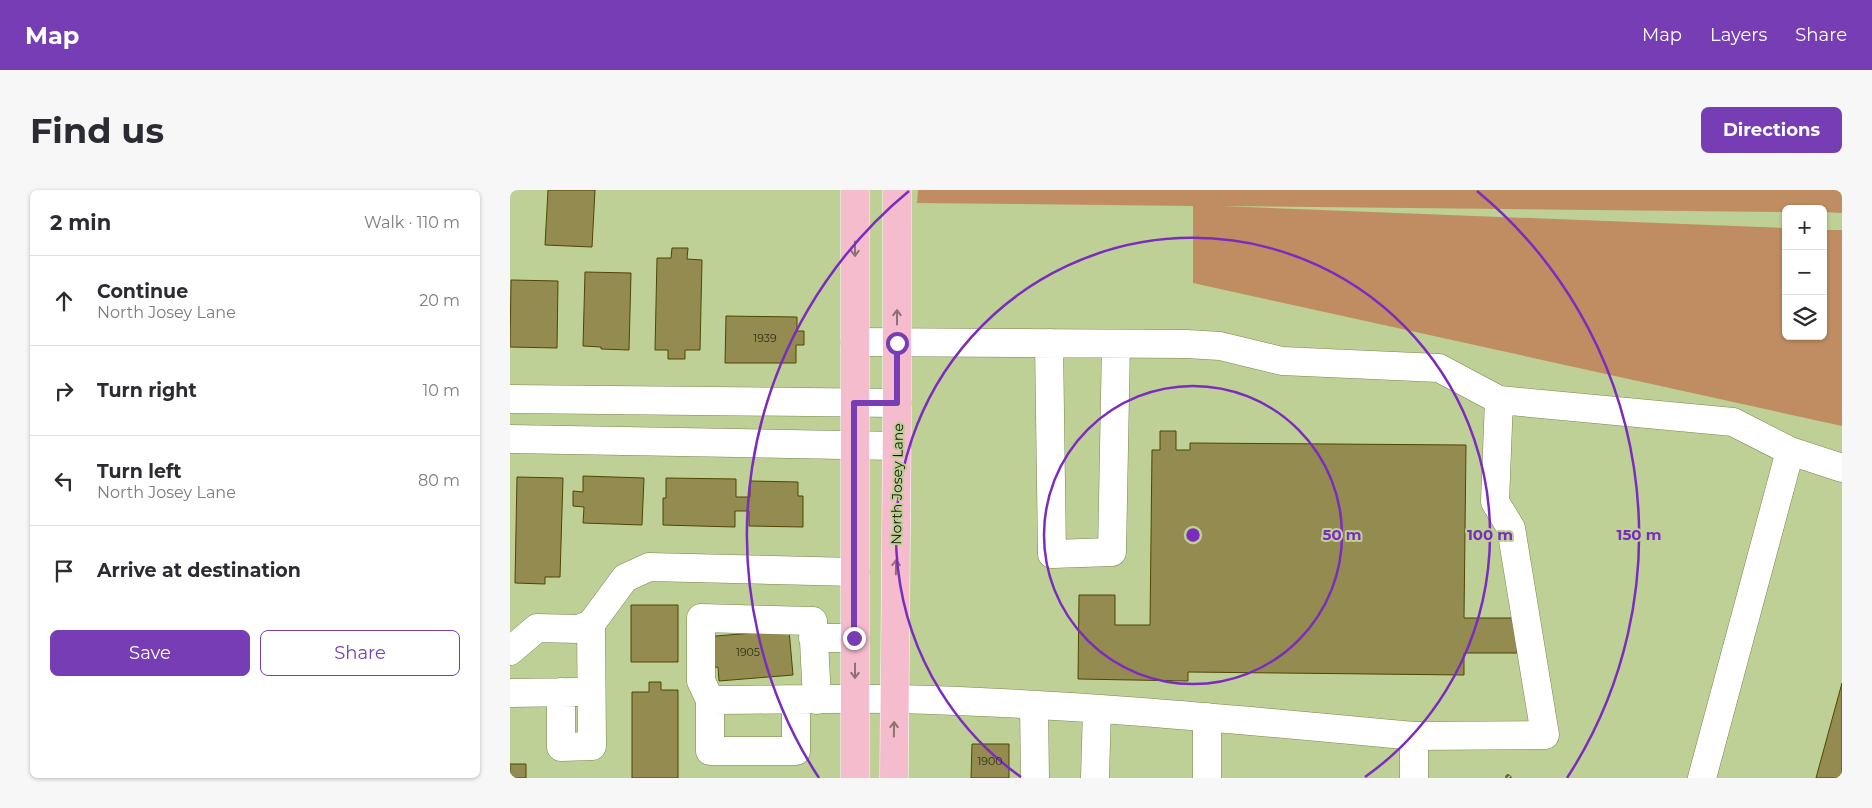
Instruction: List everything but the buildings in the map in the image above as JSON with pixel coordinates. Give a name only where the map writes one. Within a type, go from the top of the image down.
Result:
[{"type":"main road","points":[[854,778],[855,190]]},
{"type":"main road","name":"North Josey Lane","points":[[894,778],[897,190]]},
{"type":"lane","points":[[855,342],[1187,344],[1220,346],[1282,360],[1439,368],[1499,400],[1733,422],[1790,451],[1842,468]]},
{"type":"lane","points":[[1049,343],[1052,554],[1112,552],[1116,344]]},
{"type":"lane","points":[[510,398],[897,403]]},
{"type":"lane","points":[[656,442],[657,400]]},
{"type":"lane","points":[[710,700],[895,699],[1097,709],[1414,736],[1545,735],[1511,528],[1496,502],[1499,400]]},
{"type":"lane","points":[[510,439],[897,446]]},
{"type":"lane","points":[[1702,778],[1790,451]]},
{"type":"lane","points":[[510,652],[537,628],[578,629],[591,624],[625,578],[649,568],[854,572]]},
{"type":"lane","points":[[701,618],[813,621],[814,638],[806,700],[796,751],[710,751],[710,700],[702,680],[701,618]]},
{"type":"lane","points":[[561,692],[561,747],[592,746],[591,624]]},
{"type":"lane","points":[[814,638],[854,638]]},
{"type":"lane","points":[[510,692],[592,692]]},
{"type":"lane","points":[[1034,706],[1035,778]]},
{"type":"lane","points":[[1095,778],[1097,709]]},
{"type":"lane","points":[[1206,717],[1207,778]]},
{"type":"lane","points":[[1414,736],[1414,778]]},
{"type":"shaded area","points":[[918,190],[1842,190],[1842,213],[1827,212],[1827,205],[1782,205],[1782,212],[1220,206],[1782,228],[1782,340],[1827,340],[1827,230],[1842,230],[1842,426],[1193,283],[1193,206],[917,203]]},
{"type":"route","points":[[854,638],[854,403],[897,403],[897,343]]}]
